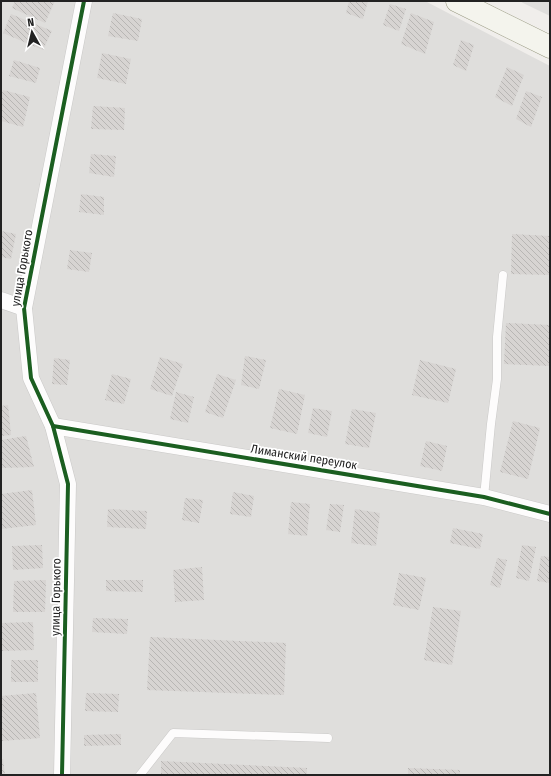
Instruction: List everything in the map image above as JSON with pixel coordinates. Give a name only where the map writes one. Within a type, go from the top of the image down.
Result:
[{"type":"main road","points":[[457,1],[550,48]]},
{"type":"street","name":"улица Горького","points":[[62,775],[68,484],[53,426],[31,378],[24,308],[84,1]]},
{"type":"street","points":[[1,300],[24,308]]},
{"type":"street","name":"Лиманский переулок","points":[[53,426],[484,497],[550,514]]},
{"type":"lane","points":[[484,497],[491,424],[498,379],[497,337],[503,275]]},
{"type":"lane","points":[[140,775],[173,733],[328,738]]},
{"type":"shaded area","points":[[1,1],[425,1],[550,66],[550,775],[1,775]]},
{"type":"shaded area","points":[[520,1],[550,1],[550,16],[523,3]]},
{"type":"building","points":[[15,1],[55,1],[45,23],[12,8]]},
{"type":"building","points":[[349,1],[368,1],[363,19],[346,13]]},
{"type":"building","points":[[390,4],[406,9],[399,31],[383,25]]},
{"type":"building","points":[[113,13],[142,19],[138,41],[108,36]]},
{"type":"building","points":[[411,13],[434,22],[425,54],[401,44]]},
{"type":"building","points":[[11,14],[52,31],[43,50],[3,33]]},
{"type":"building","points":[[461,40],[474,45],[466,71],[453,65]]},
{"type":"building","points":[[102,53],[131,59],[126,84],[97,78]]},
{"type":"building","points":[[14,60],[40,68],[36,83],[9,76]]},
{"type":"building","points":[[507,67],[524,75],[512,106],[495,97]]},
{"type":"building","points":[[3,90],[30,97],[23,127],[1,121],[1,96]]},
{"type":"building","points":[[526,91],[542,97],[531,127],[516,119]]},
{"type":"building","points":[[93,106],[125,108],[124,130],[91,129]]},
{"type":"building","points":[[91,154],[116,156],[114,177],[89,173]]},
{"type":"building","points":[[81,194],[104,197],[104,215],[79,212]]},
{"type":"building","points":[[1,231],[16,234],[11,259],[1,257]]},
{"type":"building","points":[[512,234],[550,236],[550,275],[511,274]]},
{"type":"building","points":[[70,250],[92,253],[89,272],[67,269]]},
{"type":"building","points":[[506,323],[550,325],[550,366],[504,364]]},
{"type":"building","points":[[245,356],[266,360],[259,389],[241,385]]},
{"type":"building","points":[[160,357],[183,364],[172,396],[150,389]]},
{"type":"building","points":[[54,358],[70,360],[67,385],[52,384]]},
{"type":"building","points":[[420,360],[456,369],[448,403],[412,395]]},
{"type":"building","points":[[112,374],[131,379],[124,404],[105,400]]},
{"type":"building","points":[[217,374],[236,380],[223,418],[205,412]]},
{"type":"building","points":[[279,389],[305,395],[297,434],[270,428]]},
{"type":"building","points":[[176,392],[194,397],[188,423],[170,419]]},
{"type":"building","points":[[8,405],[11,435],[1,436],[1,406]]},
{"type":"building","points":[[313,408],[332,411],[327,437],[308,433]]},
{"type":"building","points":[[352,409],[376,413],[369,448],[345,444]]},
{"type":"building","points":[[513,421],[540,428],[528,479],[500,472]]},
{"type":"building","points":[[26,436],[34,467],[1,468],[1,440]]},
{"type":"building","points":[[426,441],[447,446],[442,471],[420,466]]},
{"type":"building","points":[[32,490],[36,525],[1,529],[1,494]]},
{"type":"building","points":[[233,492],[254,496],[251,517],[230,514]]},
{"type":"building","points":[[185,498],[203,500],[199,523],[182,520]]},
{"type":"building","points":[[291,502],[310,504],[307,536],[288,534]]},
{"type":"building","points":[[330,504],[344,505],[340,532],[326,530]]},
{"type":"building","points":[[108,509],[147,511],[146,529],[107,527]]},
{"type":"building","points":[[355,509],[380,513],[376,546],[351,543]]},
{"type":"building","points":[[453,528],[483,534],[480,549],[450,543]]},
{"type":"building","points":[[42,545],[43,568],[13,570],[12,546]]},
{"type":"building","points":[[522,545],[536,547],[529,581],[516,578]]},
{"type":"building","points":[[541,556],[550,557],[550,583],[537,581]]},
{"type":"building","points":[[497,558],[507,560],[500,588],[490,585]]},
{"type":"building","points":[[202,567],[204,600],[175,602],[173,570]]},
{"type":"building","points":[[399,573],[426,578],[419,610],[393,605]]},
{"type":"building","points":[[46,580],[45,612],[13,612],[14,581]]},
{"type":"building","points":[[106,580],[143,580],[143,592],[106,591]]},
{"type":"building","points":[[433,607],[461,611],[452,665],[424,660]]},
{"type":"building","points":[[93,618],[128,619],[127,634],[92,632]]},
{"type":"building","points":[[33,622],[34,650],[1,651],[1,623]]},
{"type":"building","points":[[150,637],[286,643],[284,695],[147,690]]},
{"type":"building","points":[[11,660],[38,660],[38,682],[11,682]]},
{"type":"building","points":[[36,693],[40,738],[2,741],[1,696]]},
{"type":"building","points":[[86,693],[119,694],[118,712],[85,711]]},
{"type":"building","points":[[121,734],[121,745],[84,746],[84,735]]},
{"type":"building","points":[[1,759],[3,759],[5,775],[1,775]]},
{"type":"building","points":[[161,761],[307,768],[307,775],[161,775]]},
{"type":"building","points":[[408,768],[460,770],[460,775],[408,775]]},
{"type":"cycle path","points":[[62,775],[68,484],[53,426],[31,378],[24,308],[84,1]]},
{"type":"cycle path","points":[[53,426],[484,497],[550,514]]}]
